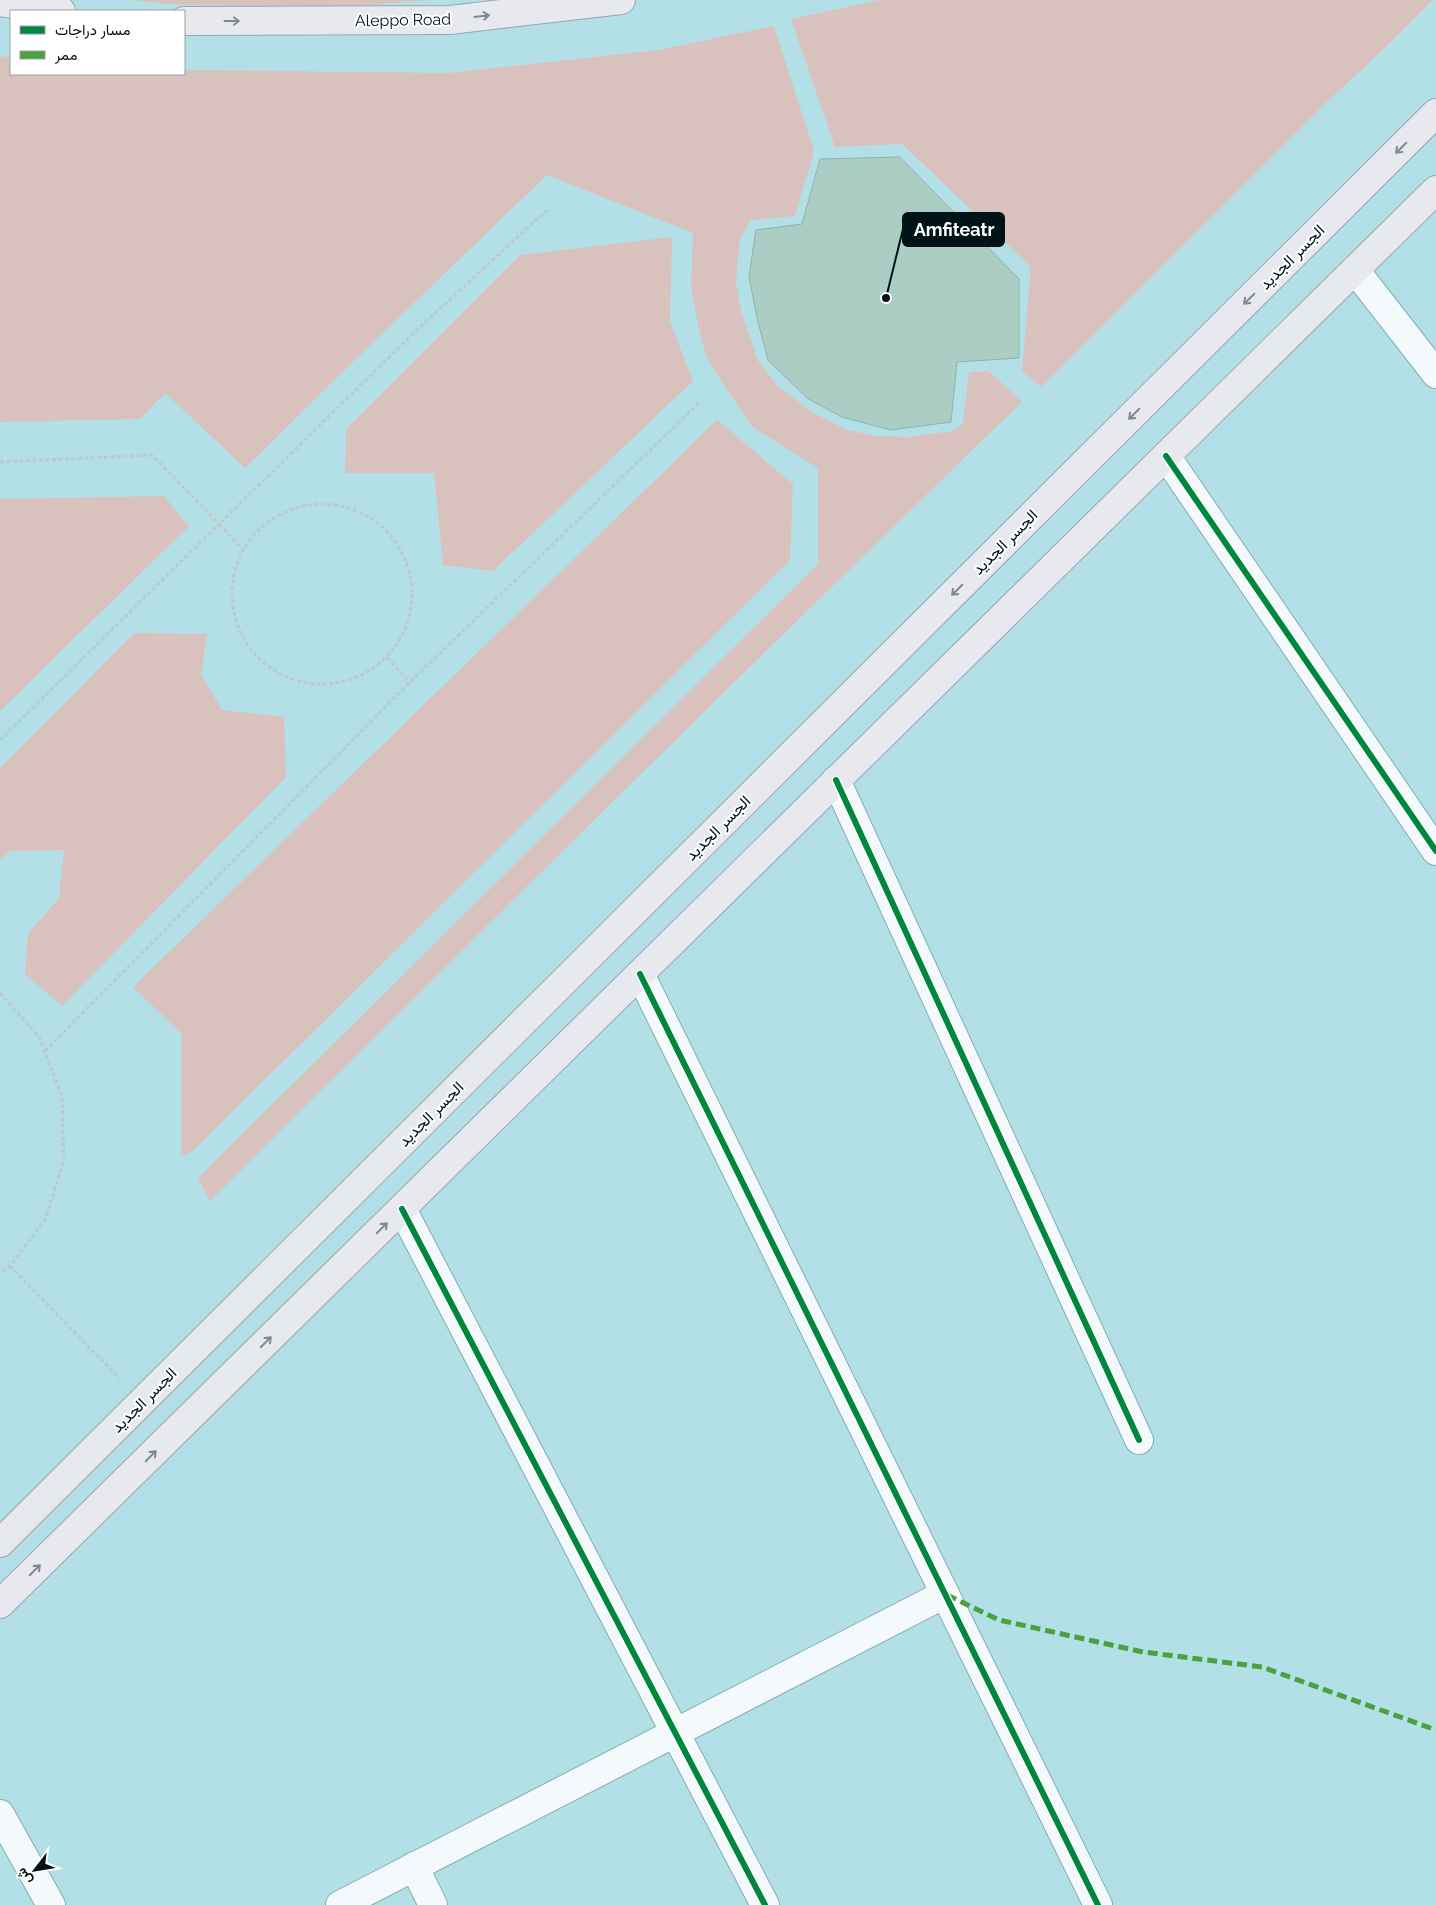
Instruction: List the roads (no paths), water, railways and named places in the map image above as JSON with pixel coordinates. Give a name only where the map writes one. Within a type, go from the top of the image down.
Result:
[{"type":"main road","name":"Aleppo Road","points":[[185,21],[450,20],[620,0]]},
{"type":"main road","points":[[0,2],[54,10]]},
{"type":"main road","name":"الجسر الجديد","points":[[0,1543],[1436,113]]},
{"type":"main road","points":[[0,1604],[1436,190]]},
{"type":"street","points":[[1355,270],[1436,374]]},
{"type":"street","points":[[1166,456],[1436,851]]},
{"type":"street","points":[[836,780],[1139,1440]]},
{"type":"street","points":[[640,974],[1098,1905]]},
{"type":"street","points":[[402,1209],[765,1905]]},
{"type":"street","points":[[340,1905],[944,1594]]},
{"type":"street","points":[[0,1814],[51,1905]]},
{"type":"street","points":[[414,1866],[432,1905]]},
{"type":"place","name":"Amfiteatr","points":[[886,298]]}]
